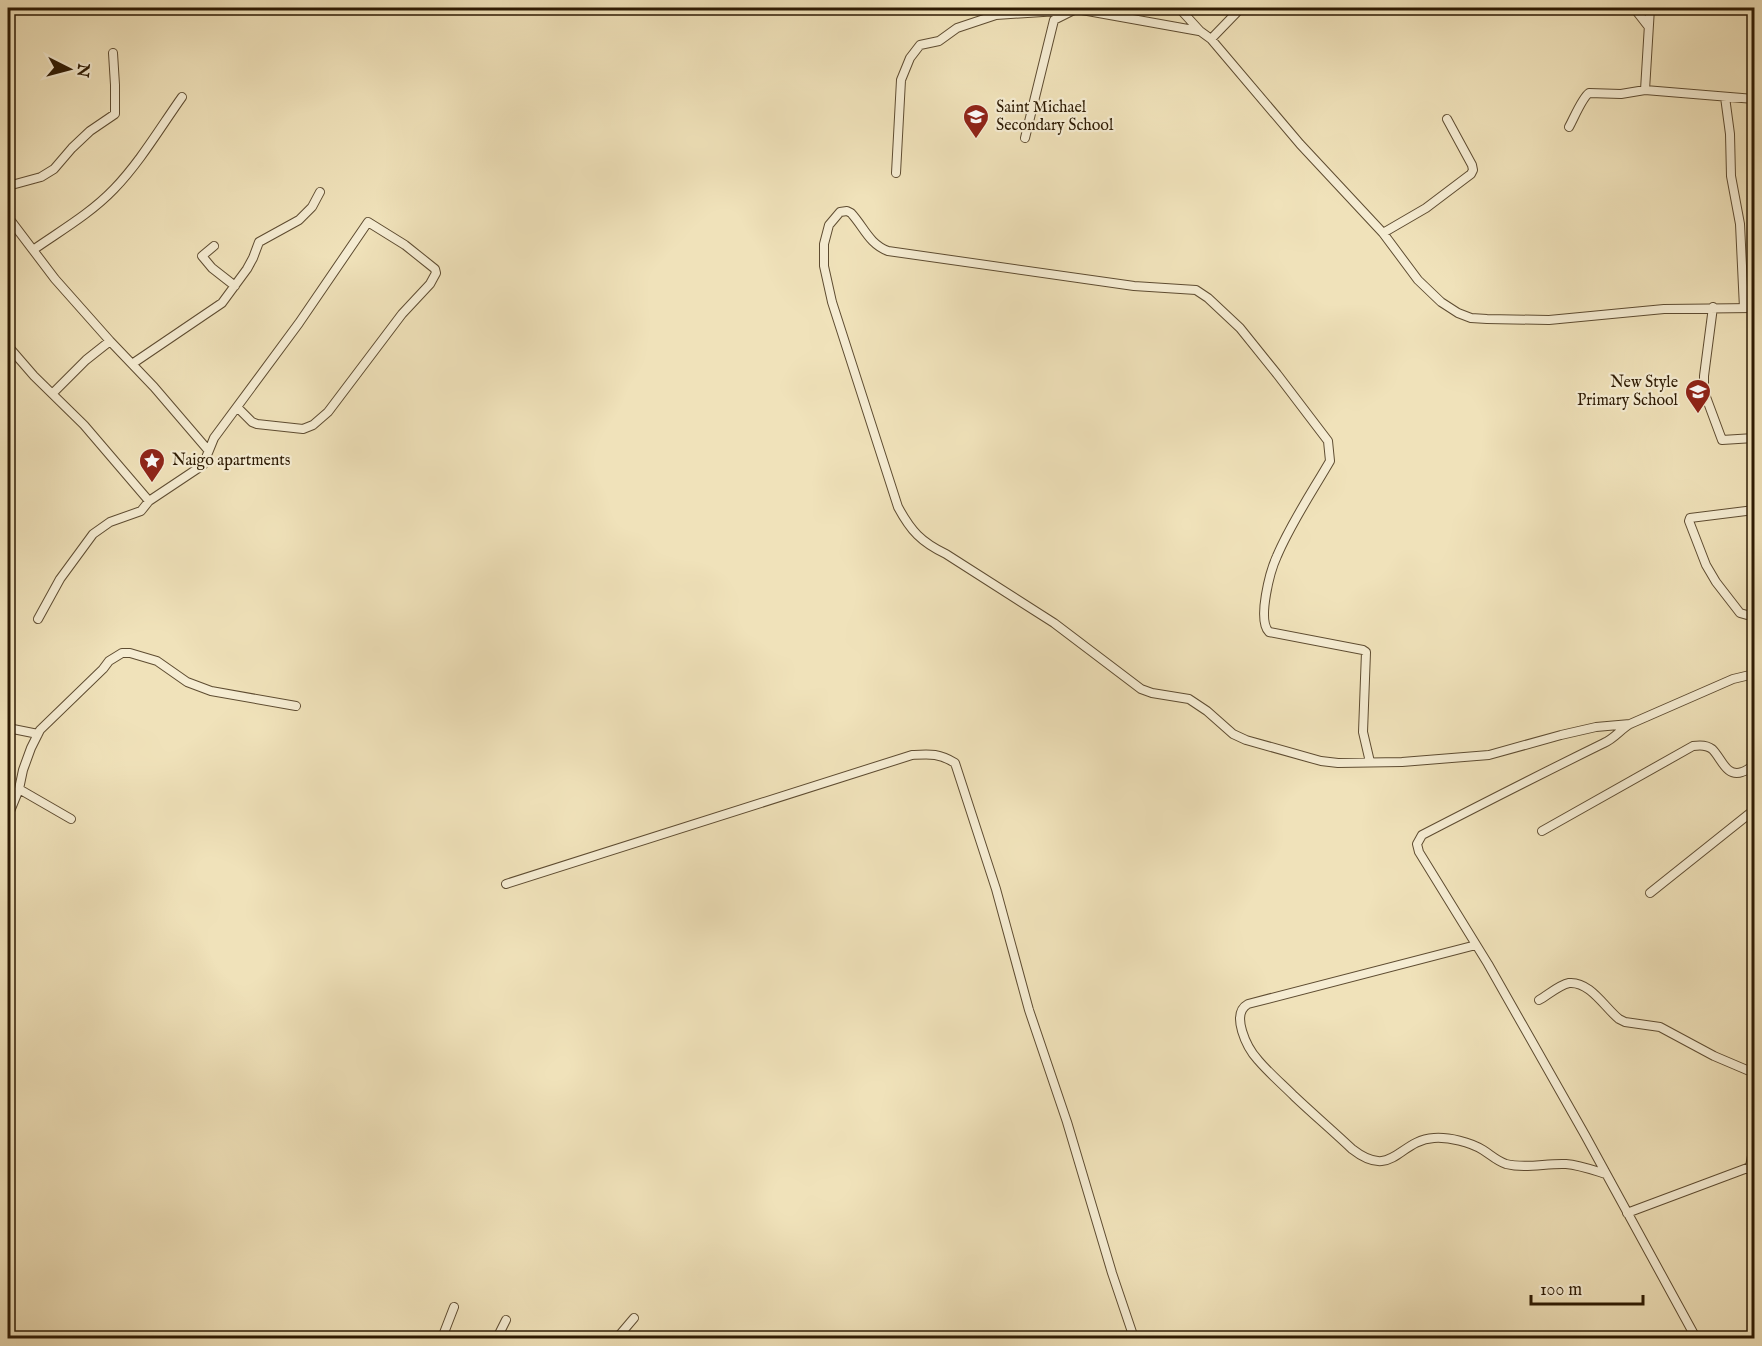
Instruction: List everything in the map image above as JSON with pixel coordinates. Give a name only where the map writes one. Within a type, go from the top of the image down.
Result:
[{"type":"street","points":[[1179,8],[1200,31],[1211,39],[1300,144],[1383,232],[1418,280],[1441,302],[1458,313],[1471,318],[1487,320],[1549,320],[1664,309],[1755,308]]},
{"type":"street","points":[[1211,39],[1241,8]]},
{"type":"street","points":[[1634,8],[1648,26]]},
{"type":"street","points":[[1646,90],[1650,8]]},
{"type":"street","points":[[896,173],[901,80],[910,58],[920,45],[939,41],[957,28],[996,15],[1074,10],[1200,31]]},
{"type":"street","points":[[1025,138],[1054,20],[1074,10]]},
{"type":"street","points":[[8,186],[41,177],[54,169],[90,131],[115,114],[113,53]]},
{"type":"street","points":[[1569,127],[1585,96],[1589,93],[1621,94],[1646,90],[1755,99]]},
{"type":"street","points":[[33,250],[92,209],[114,189],[134,165],[182,97]]},
{"type":"street","points":[[1725,97],[1730,134],[1731,176],[1740,224],[1744,308]]},
{"type":"street","points":[[1383,232],[1426,208],[1471,174],[1472,165],[1447,119]]},
{"type":"street","points":[[132,364],[213,310],[229,295],[253,258],[259,242],[299,220],[312,207],[320,192]]},
{"type":"street","points":[[1371,762],[1363,732],[1366,652],[1269,632],[1263,622],[1266,595],[1276,557],[1330,461],[1328,441],[1240,328],[1196,290],[1134,286],[888,251],[870,240],[851,213],[840,212],[825,233],[823,252],[832,302],[898,507],[907,524],[917,537],[1054,623],[1141,689],[1189,699],[1207,711],[1233,734],[1246,740],[1321,761],[1338,763],[1402,762],[1489,755],[1596,727],[1630,724]]},
{"type":"street","points":[[8,217],[55,279],[208,450]]},
{"type":"street","points":[[38,619],[60,579],[93,534],[110,522],[139,512],[149,501],[203,465],[214,438],[237,406],[299,323],[368,222],[405,245],[435,269],[436,273],[430,284],[402,314],[328,412],[313,425],[303,429],[257,424],[252,422],[237,406]]},
{"type":"street","points":[[214,246],[202,256],[212,268],[235,286]]},
{"type":"street","points":[[1713,307],[1704,376],[1706,397],[1722,440],[1755,438]]},
{"type":"street","points":[[53,393],[110,340]]},
{"type":"street","points":[[8,346],[34,376],[84,425],[149,501]]},
{"type":"street","points":[[1755,510],[1690,518],[1689,521],[1706,565],[1716,582],[1740,613],[1747,615],[1755,613]]},
{"type":"street","points":[[8,816],[38,734],[109,661],[122,653],[157,661],[187,682],[212,691],[296,706]]},
{"type":"street","points":[[1696,1338],[1606,1174],[1476,945],[1419,852],[1417,844],[1422,835],[1522,783],[1607,743],[1630,724],[1733,679],[1753,676]]},
{"type":"street","points":[[8,728],[38,734]]},
{"type":"street","points":[[1542,831],[1693,746],[1713,749],[1727,768],[1734,773],[1742,772],[1755,764]]},
{"type":"street","points":[[506,884],[912,755],[943,756],[955,763],[996,889],[1029,1010],[1067,1122],[1134,1338]]},
{"type":"street","points":[[19,789],[71,819]]},
{"type":"street","points":[[1650,893],[1755,810]]},
{"type":"street","points":[[1476,945],[1248,1004],[1242,1007],[1239,1013],[1248,1045],[1257,1059],[1278,1080],[1352,1149],[1371,1161],[1384,1161],[1395,1157],[1415,1142],[1427,1138],[1439,1138],[1473,1144],[1495,1159],[1522,1167],[1567,1164],[1606,1174]]},
{"type":"street","points":[[1539,1000],[1566,984],[1578,985],[1591,991],[1619,1019],[1625,1022],[1660,1027],[1714,1056],[1755,1073]]},
{"type":"street","points":[[1755,1144],[1750,1167],[1755,1176]]},
{"type":"street","points":[[1627,1213],[1750,1167]]},
{"type":"street","points":[[442,1338],[454,1307]]},
{"type":"street","points":[[617,1338],[634,1318]]},
{"type":"street","points":[[496,1338],[506,1320]]},
{"type":"place","name":"Saint Michael Secondary School","points":[[976,140]]},
{"type":"place","name":"New Style Primary School","points":[[1698,415]]},
{"type":"place","name":"Naigo apartments","points":[[152,484]]}]
